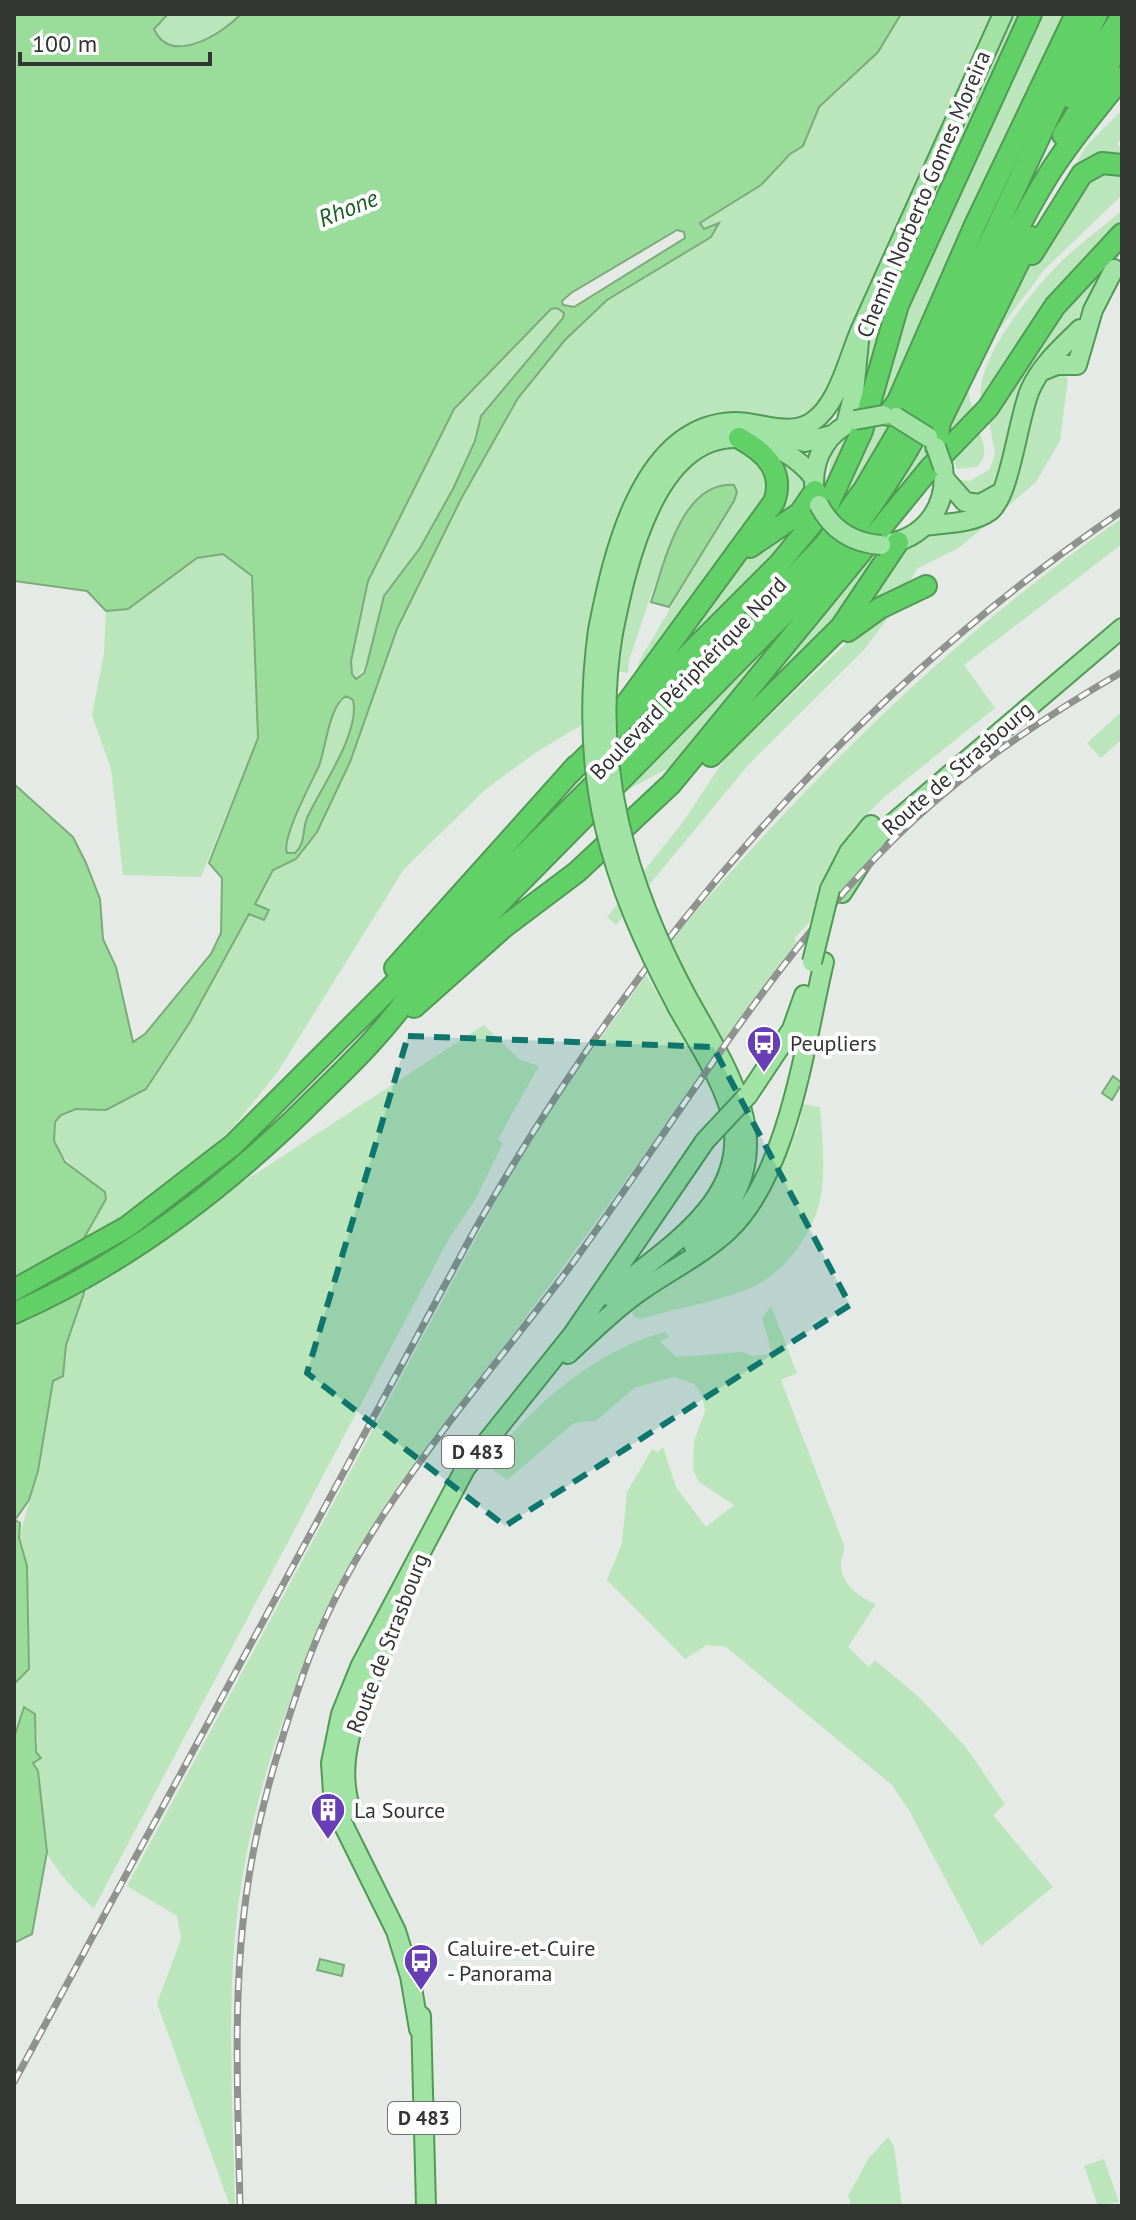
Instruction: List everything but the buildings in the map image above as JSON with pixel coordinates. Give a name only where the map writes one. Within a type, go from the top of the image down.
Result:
[{"type":"highway","points":[[373,1002],[396,967],[567,776],[779,564],[829,503],[862,431],[898,305],[1031,14]]},
{"type":"highway","points":[[1036,147],[1076,14]]},
{"type":"highway","points":[[889,416],[975,225],[1076,14]]},
{"type":"highway","points":[[1036,147],[1085,14]]},
{"type":"highway","points":[[1036,147],[1097,14]]},
{"type":"highway","points":[[1036,147],[1107,14]]},
{"type":"highway","points":[[1036,147],[1116,14]]},
{"type":"highway","points":[[1036,147],[1122,16]]},
{"type":"highway","points":[[1036,147],[1122,28]]},
{"type":"highway","points":[[1050,172],[1062,137],[1122,43]]},
{"type":"highway","name":"Boulevard Périphérique Nord","points":[[14,1313],[87,1276],[140,1244],[224,1183],[279,1135],[391,1023],[412,992],[767,633],[838,554],[884,487],[926,417],[1050,172],[1083,127],[1122,84]]},
{"type":"highway","points":[[932,442],[1083,127]]},
{"type":"highway","name":"Boulevard Périphérique Nord","points":[[14,1290],[127,1227],[207,1167],[373,1002],[404,976],[654,725],[825,544],[865,488],[911,410],[1036,147]]},
{"type":"highway","points":[[996,307],[1082,174],[1102,163],[1122,165]]},
{"type":"highway","points":[[391,1023],[422,1001],[504,927],[577,872],[671,784],[930,468],[988,408],[1055,306],[1122,234]]},
{"type":"highway","points":[[567,776],[731,565],[774,502],[778,482],[769,461],[744,431]]},
{"type":"highway","points":[[731,565],[753,545],[805,509],[816,491]]},
{"type":"highway","points":[[671,784],[722,747],[850,617],[889,543]]},
{"type":"highway","points":[[763,704],[862,620],[926,586]]},
{"type":"main road","name":"Chemin Norberto Gomes Moreira","points":[[845,426],[853,401],[860,331],[1003,14]]},
{"type":"main road","points":[[744,431],[795,458],[834,526],[847,536],[889,543],[924,526],[986,513],[998,502],[1005,484],[1019,421],[1039,373],[1072,356],[1118,264]]},
{"type":"main road","points":[[1072,356],[1095,292],[1118,264]]},
{"type":"main road","points":[[639,1292],[712,1228],[730,1205],[745,1169],[748,1132],[742,1104],[627,908],[605,834],[592,731],[606,632],[634,548],[661,487],[676,468],[701,447],[744,431],[791,430],[815,420],[830,403],[860,331]]},
{"type":"main road","points":[[744,431],[796,441],[889,416],[932,442],[944,473],[959,499],[971,504],[989,501],[1005,484]]},
{"type":"main road","points":[[816,491],[819,455],[845,426]]},
{"type":"main road","points":[[924,526],[940,504],[944,473]]},
{"type":"main road","points":[[573,1334],[609,1295],[705,1216],[727,1176],[734,1136],[728,1104],[643,909],[620,834],[606,738],[606,632]]},
{"type":"main road","name":"Route de Strasbourg","points":[[536,1383],[639,1292],[718,1240],[760,1191],[780,1144],[818,962],[836,891],[856,843],[883,815],[1064,666],[1117,632]]},
{"type":"main road","name":"Route de Strasbourg","points":[[426,2206],[420,1977],[409,1928],[353,1817],[344,1779],[350,1734],[431,1530],[472,1459],[573,1334],[705,1141],[748,1095],[804,1019]]},
{"type":"highlighted area","points":[[408,1036],[713,1047],[850,1305],[505,1526],[307,1373]]},
{"type":"shaded area","points":[[168,14],[241,14],[210,37],[184,46],[162,40],[154,29]]},
{"type":"shaded area","points":[[901,14],[997,14],[852,324],[826,399],[812,417],[677,438],[585,723],[535,753],[485,790],[404,869],[277,1073],[235,1125],[204,1156],[179,1229],[235,1187],[484,1025],[520,1060],[539,1066],[498,1139],[503,1143],[475,1200],[448,1240],[94,1908],[66,1881],[45,1849],[41,1795],[33,1763],[38,1739],[35,1714],[22,1708],[14,1738],[14,1684],[29,1669],[27,1566],[19,1538],[38,1471],[53,1381],[64,1365],[66,1345],[84,1293],[84,1238],[98,1209],[85,1182],[57,1147],[55,1122],[61,1115],[76,1109],[106,1110],[146,1089],[249,913],[265,920],[269,910],[254,904],[273,870],[296,859],[317,832],[350,762],[397,629],[461,499],[518,398],[565,340],[607,300],[712,236],[719,223],[704,229],[700,223],[761,185],[790,154],[803,146],[819,107],[878,52]]},
{"type":"shaded area","points":[[1008,14],[1021,14],[905,266],[863,408],[858,393],[865,340]]},
{"type":"shaded area","points":[[1041,14],[1065,14],[951,265],[897,396],[884,406],[871,406],[903,306]]},
{"type":"shaded area","points":[[1122,110],[1122,138],[1117,144],[1122,149],[1122,158],[1111,156],[1041,226],[1086,146]]},
{"type":"shaded area","points":[[1122,170],[1122,195],[1044,270],[990,342],[968,391],[974,416],[946,441],[951,415],[983,345],[1054,228],[1091,172]]},
{"type":"shaded area","points":[[1122,210],[1122,225],[983,407],[981,391],[984,372],[1018,312],[1065,258]]},
{"type":"shaded area","points":[[1122,243],[1122,251],[1059,346],[997,486],[973,499],[953,479],[970,481],[990,469],[995,453],[989,421],[1008,399],[1064,306]]},
{"type":"shaded area","points":[[553,307],[564,313],[563,318],[481,416],[475,441],[453,489],[420,548],[384,596],[367,664],[356,679],[352,674],[351,661],[368,581],[453,411]]},
{"type":"shaded area","points":[[1061,373],[1068,379],[1060,441],[1036,482],[959,548],[918,568],[903,592],[870,605],[900,554],[932,533],[987,519],[1040,389],[1050,376]]},
{"type":"shaded area","points":[[867,427],[892,427],[819,538],[617,751],[618,745],[734,621]]},
{"type":"shaded area","points":[[979,432],[983,442],[983,458],[977,467],[957,469],[952,458]]},
{"type":"shaded area","points":[[850,434],[826,488],[831,455]]},
{"type":"shaded area","points":[[920,444],[929,457],[863,537],[894,492]]},
{"type":"shaded area","points":[[738,448],[757,456],[771,491],[636,676],[639,661],[734,501],[720,486],[703,497],[688,515],[663,562],[629,660],[628,673],[616,671],[635,572],[663,502],[683,475],[708,456]]},
{"type":"shaded area","points":[[770,452],[783,458],[806,481],[800,506],[772,525]]},
{"type":"shaded area","points":[[814,512],[621,719],[743,563],[764,541]]},
{"type":"shaded area","points":[[1122,518],[1122,544],[964,665],[995,708],[882,799],[850,832],[821,887],[811,920],[794,939],[797,942],[723,1043],[668,944],[772,827],[881,716],[997,613]]},
{"type":"shaded area","points":[[863,537],[825,585],[808,604]]},
{"type":"shaded area","points":[[223,554],[252,575],[258,738],[201,877],[123,875],[111,769],[92,715],[104,653],[106,611],[128,609],[197,558]]},
{"type":"shaded area","points":[[871,558],[874,563],[860,593],[705,758],[844,586]]},
{"type":"shaded area","points":[[808,604],[676,764],[620,794],[743,673]]},
{"type":"shaded area","points":[[896,607],[864,650],[750,763],[616,925],[607,917],[683,822],[726,757],[858,632]]},
{"type":"shaded area","points":[[346,696],[353,699],[354,712],[345,744],[307,818],[301,845],[295,853],[287,853],[292,823],[318,766],[332,718]]},
{"type":"shaded area","points":[[1120,713],[1122,739],[1101,758],[1087,743]]},
{"type":"shaded area","points":[[646,975],[703,1071],[573,1254],[406,1477],[346,1577],[320,1629],[277,1737],[247,1849],[234,1944],[231,2019],[235,2206],[230,2206],[157,2003],[181,1939],[177,1916],[127,1886],[504,1186],[563,1091]]},
{"type":"shaded area","points":[[803,1104],[820,1107],[823,1168],[822,1188],[814,1219],[798,1248],[775,1273],[748,1289],[640,1319],[633,1316],[632,1308],[758,1207],[798,1129]]},
{"type":"shaded area","points":[[771,1306],[797,1373],[781,1380],[844,1545],[841,1562],[844,1578],[852,1589],[876,1604],[848,1647],[869,1667],[875,1660],[920,1698],[965,1746],[1005,1804],[993,1815],[1053,1887],[981,1946],[910,1812],[892,1785],[726,1647],[707,1645],[685,1659],[607,1580],[622,1543],[627,1492],[652,1449],[657,1452],[663,1447],[676,1487],[706,1527],[734,1505],[699,1482],[693,1469],[694,1441],[705,1411],[702,1395],[694,1384],[674,1377],[634,1388],[596,1421],[574,1423],[507,1480],[486,1465],[522,1423],[565,1384],[613,1352],[639,1341],[665,1332],[669,1337],[660,1341],[676,1357],[742,1352],[753,1356],[772,1354],[762,1318]]},
{"type":"shaded area","points":[[888,2137],[894,2146],[902,2206],[851,2206],[848,2196],[868,2159]]},
{"type":"shaded area","points":[[1104,2159],[1119,2202],[1098,2206],[1084,2166]]},
{"type":"water","name":"Rhone","points":[[14,14],[168,14],[154,29],[162,40],[184,46],[210,37],[241,14],[901,14],[878,52],[819,107],[803,146],[790,154],[761,185],[700,223],[704,229],[719,223],[711,237],[607,300],[565,340],[518,398],[461,499],[397,629],[350,762],[317,832],[296,859],[273,870],[255,904],[269,910],[264,920],[249,914],[190,1022],[146,1089],[106,1110],[76,1109],[61,1115],[55,1122],[54,1141],[65,1162],[105,1192],[106,1199],[84,1238],[84,1293],[66,1345],[63,1376],[53,1381],[38,1471],[29,1500],[15,1520],[20,1523],[19,1538],[27,1566],[29,1669],[14,1684],[14,784],[73,837],[86,863],[100,899],[103,939],[116,967],[133,1042],[145,1034],[211,954],[221,933],[222,878],[209,863],[258,738],[252,576],[223,554],[197,558],[128,609],[106,611],[87,591],[14,581]],"holes":[[[677,230],[684,232],[685,238],[574,307],[563,305],[562,301],[571,293]],[[557,308],[564,313],[563,318],[481,416],[475,441],[453,489],[420,548],[384,596],[364,673],[356,679],[352,674],[351,661],[368,581],[454,409],[551,309]],[[346,696],[353,700],[351,728],[307,818],[301,845],[295,853],[287,853],[292,824],[319,766],[340,701]]]},
{"type":"water","points":[[734,485],[737,492],[734,501],[669,607],[651,602],[669,548],[688,511],[700,496],[716,487]]},
{"type":"water","points":[[1113,1076],[1122,1083],[1112,1100],[1102,1093]]},
{"type":"water","points":[[24,1707],[35,1714],[36,1752],[41,1758],[33,1763],[38,1771],[47,1852],[32,1934],[14,1943],[14,1738]]},
{"type":"water","points":[[320,1959],[344,1965],[342,1976],[317,1970]]},
{"type":"railway","points":[[14,2082],[473,1233],[536,1128],[604,1026],[677,928],[756,834],[840,745],[928,661],[1023,583],[1122,511]]},
{"type":"railway","points":[[240,2206],[237,2087],[239,1968],[251,1863],[270,1781],[303,1675],[326,1618],[354,1563],[421,1460],[572,1264],[763,993],[846,890],[917,817],[972,771],[1060,709],[1122,672]]},
{"type":"place","name":"Peupliers","points":[[764,1074]]},
{"type":"place","name":"La Source","points":[[328,1841]]},
{"type":"place","name":"Caluire-et-Cuire - Panorama","points":[[421,1992]]}]
